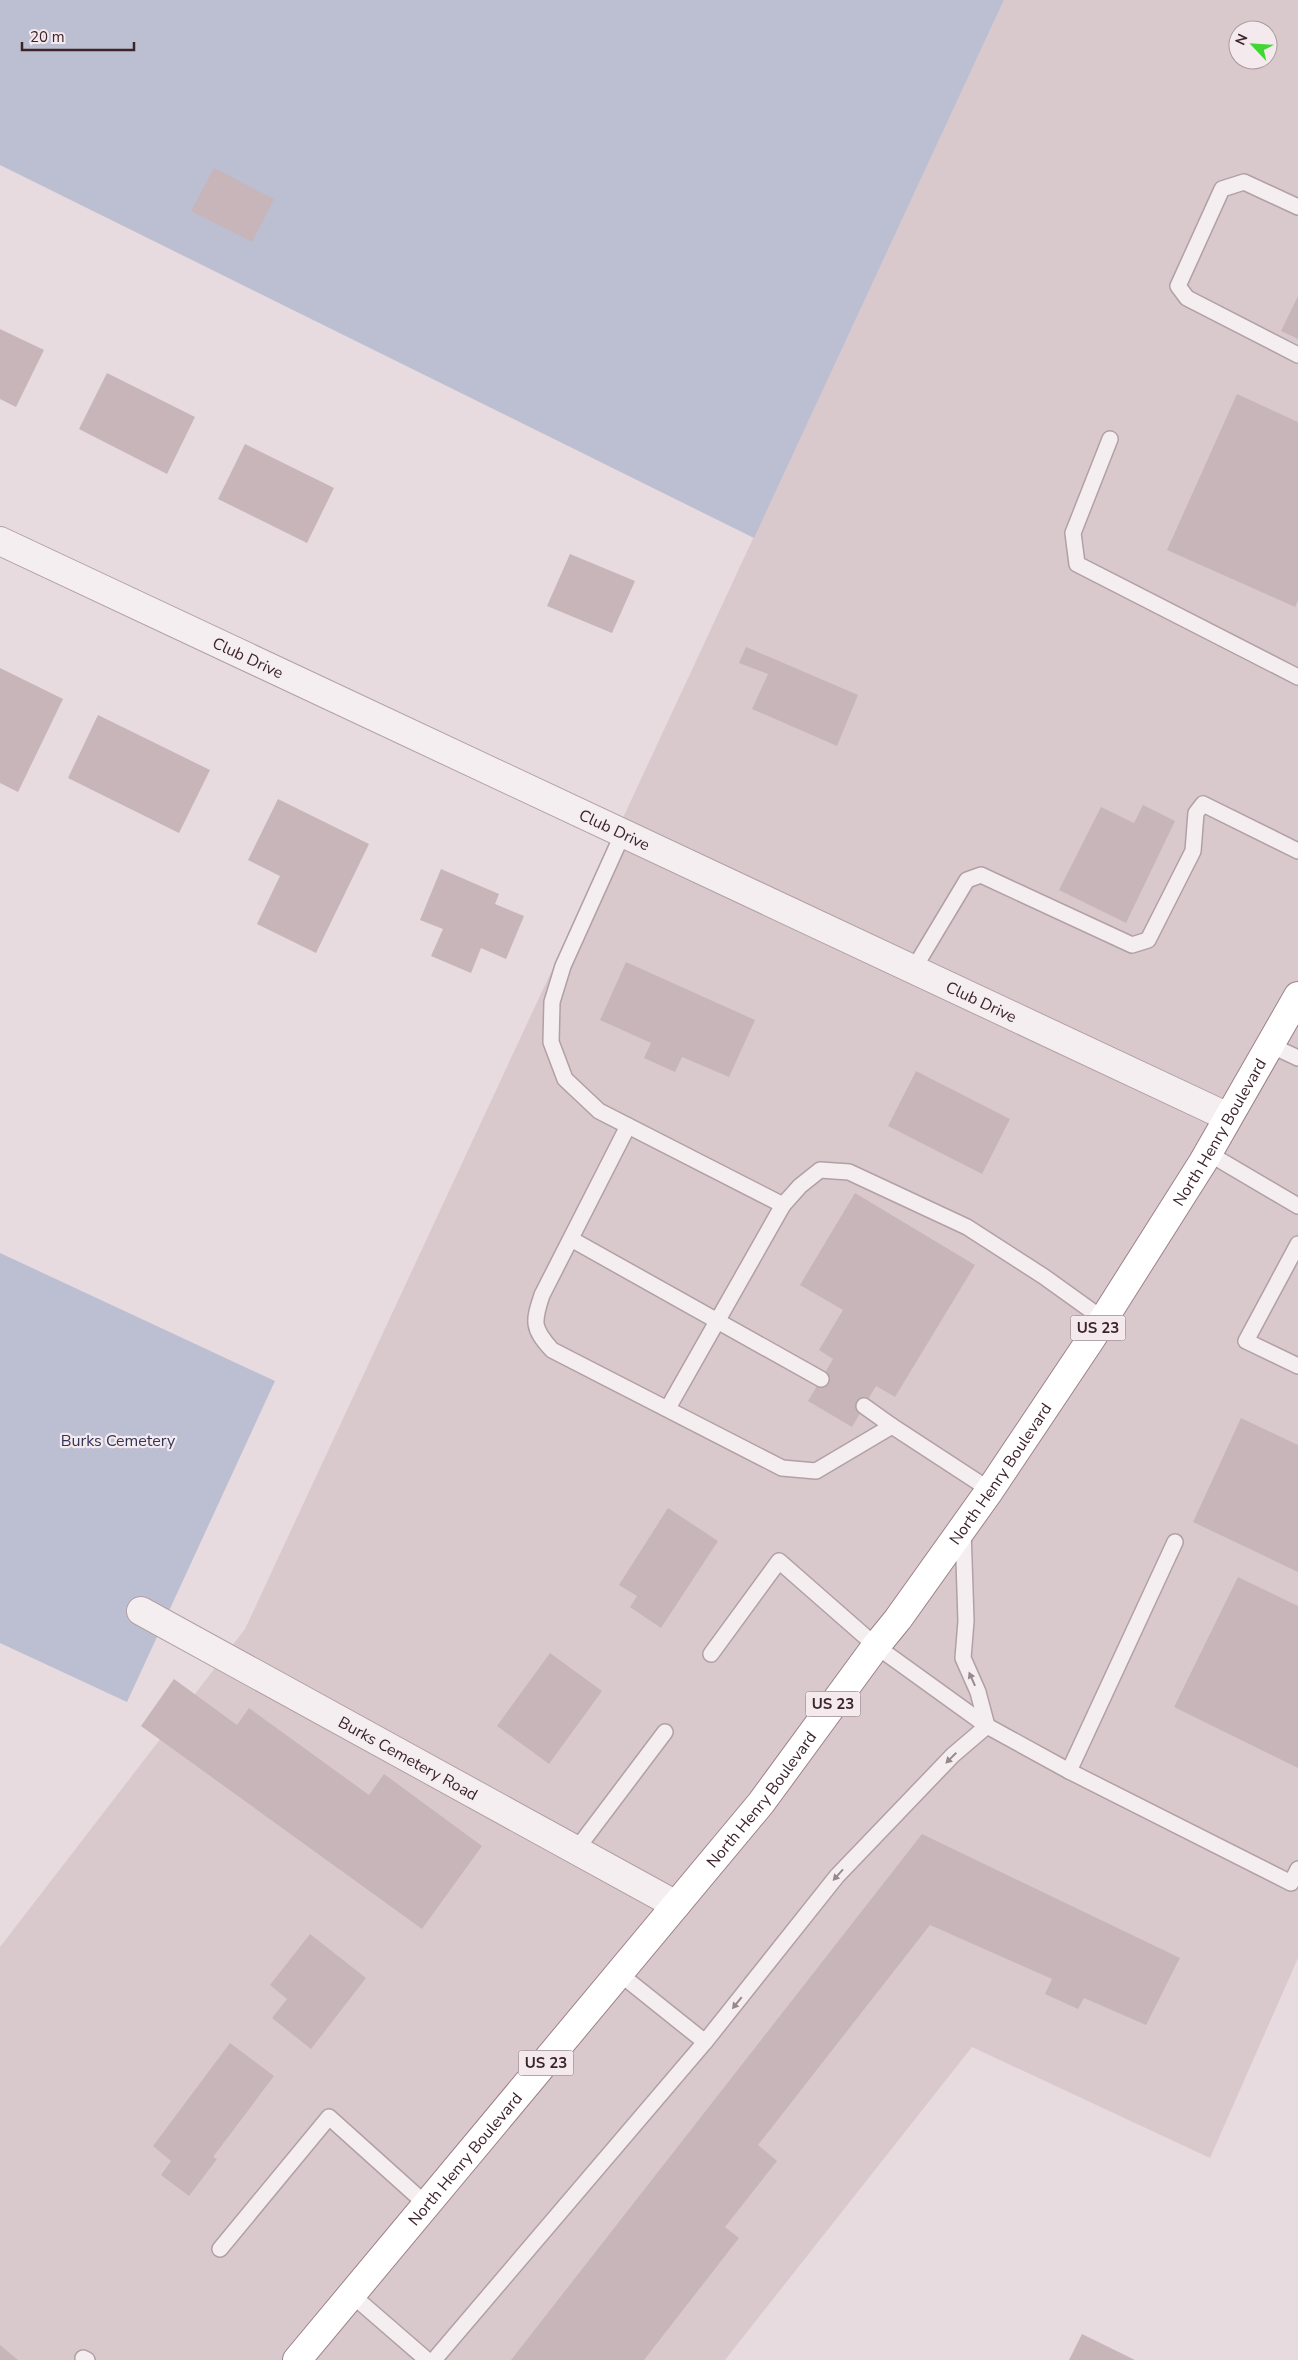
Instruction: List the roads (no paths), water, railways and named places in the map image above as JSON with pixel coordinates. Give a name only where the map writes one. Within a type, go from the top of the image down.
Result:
[{"type":"highway","name":"North Henry Boulevard","points":[[297,2360],[428,2206],[761,1803],[876,1646],[898,1619],[990,1490],[1103,1319],[1208,1153],[1298,996]]},
{"type":"street","name":"Club Drive","points":[[0,541],[1228,1117]]},
{"type":"street","name":"Burks Cemetery Road","points":[[141,1611],[676,1905]]},
{"type":"lane","points":[[1298,207],[1244,182],[1222,190],[1178,286],[1187,298],[1298,355]]},
{"type":"lane","points":[[1110,439],[1073,533],[1076,564],[1298,677]]},
{"type":"lane","points":[[914,970],[967,880],[981,875],[1132,945],[1148,940],[1193,851],[1196,813],[1203,804],[1298,851]]},
{"type":"lane","points":[[623,833],[563,966],[552,1002],[551,1042],[565,1079],[599,1111],[783,1205]]},
{"type":"lane","points":[[1270,1045],[1298,1058]]},
{"type":"lane","points":[[628,1126],[542,1295],[534,1319],[542,1338],[552,1350],[782,1468],[816,1471],[892,1426]]},
{"type":"lane","points":[[1208,1153],[1298,1206]]},
{"type":"lane","points":[[668,1408],[783,1205],[800,1186],[820,1170],[849,1172],[967,1226],[1103,1319]]},
{"type":"lane","points":[[571,1239],[821,1379]]},
{"type":"lane","points":[[1298,1244],[1246,1341],[1298,1366]]},
{"type":"lane","points":[[864,1406],[990,1490]]},
{"type":"lane","points":[[963,1528],[966,1621],[963,1658],[978,1692],[987,1726]]},
{"type":"lane","points":[[1069,1771],[1175,1542]]},
{"type":"lane","points":[[711,1654],[779,1561],[876,1646],[987,1726],[1069,1771],[1290,1883],[1298,1869]]},
{"type":"lane","points":[[434,2360],[705,2042],[837,1876],[953,1755],[987,1726]]},
{"type":"lane","points":[[576,1850],[665,1732]]},
{"type":"lane","points":[[620,1974],[705,2042]]},
{"type":"lane","points":[[220,2249],[329,2117],[428,2206]]},
{"type":"lane","points":[[352,2295],[427,2360]]},
{"type":"park label","name":"Burks Cemetery","points":[[118,1440]]}]
